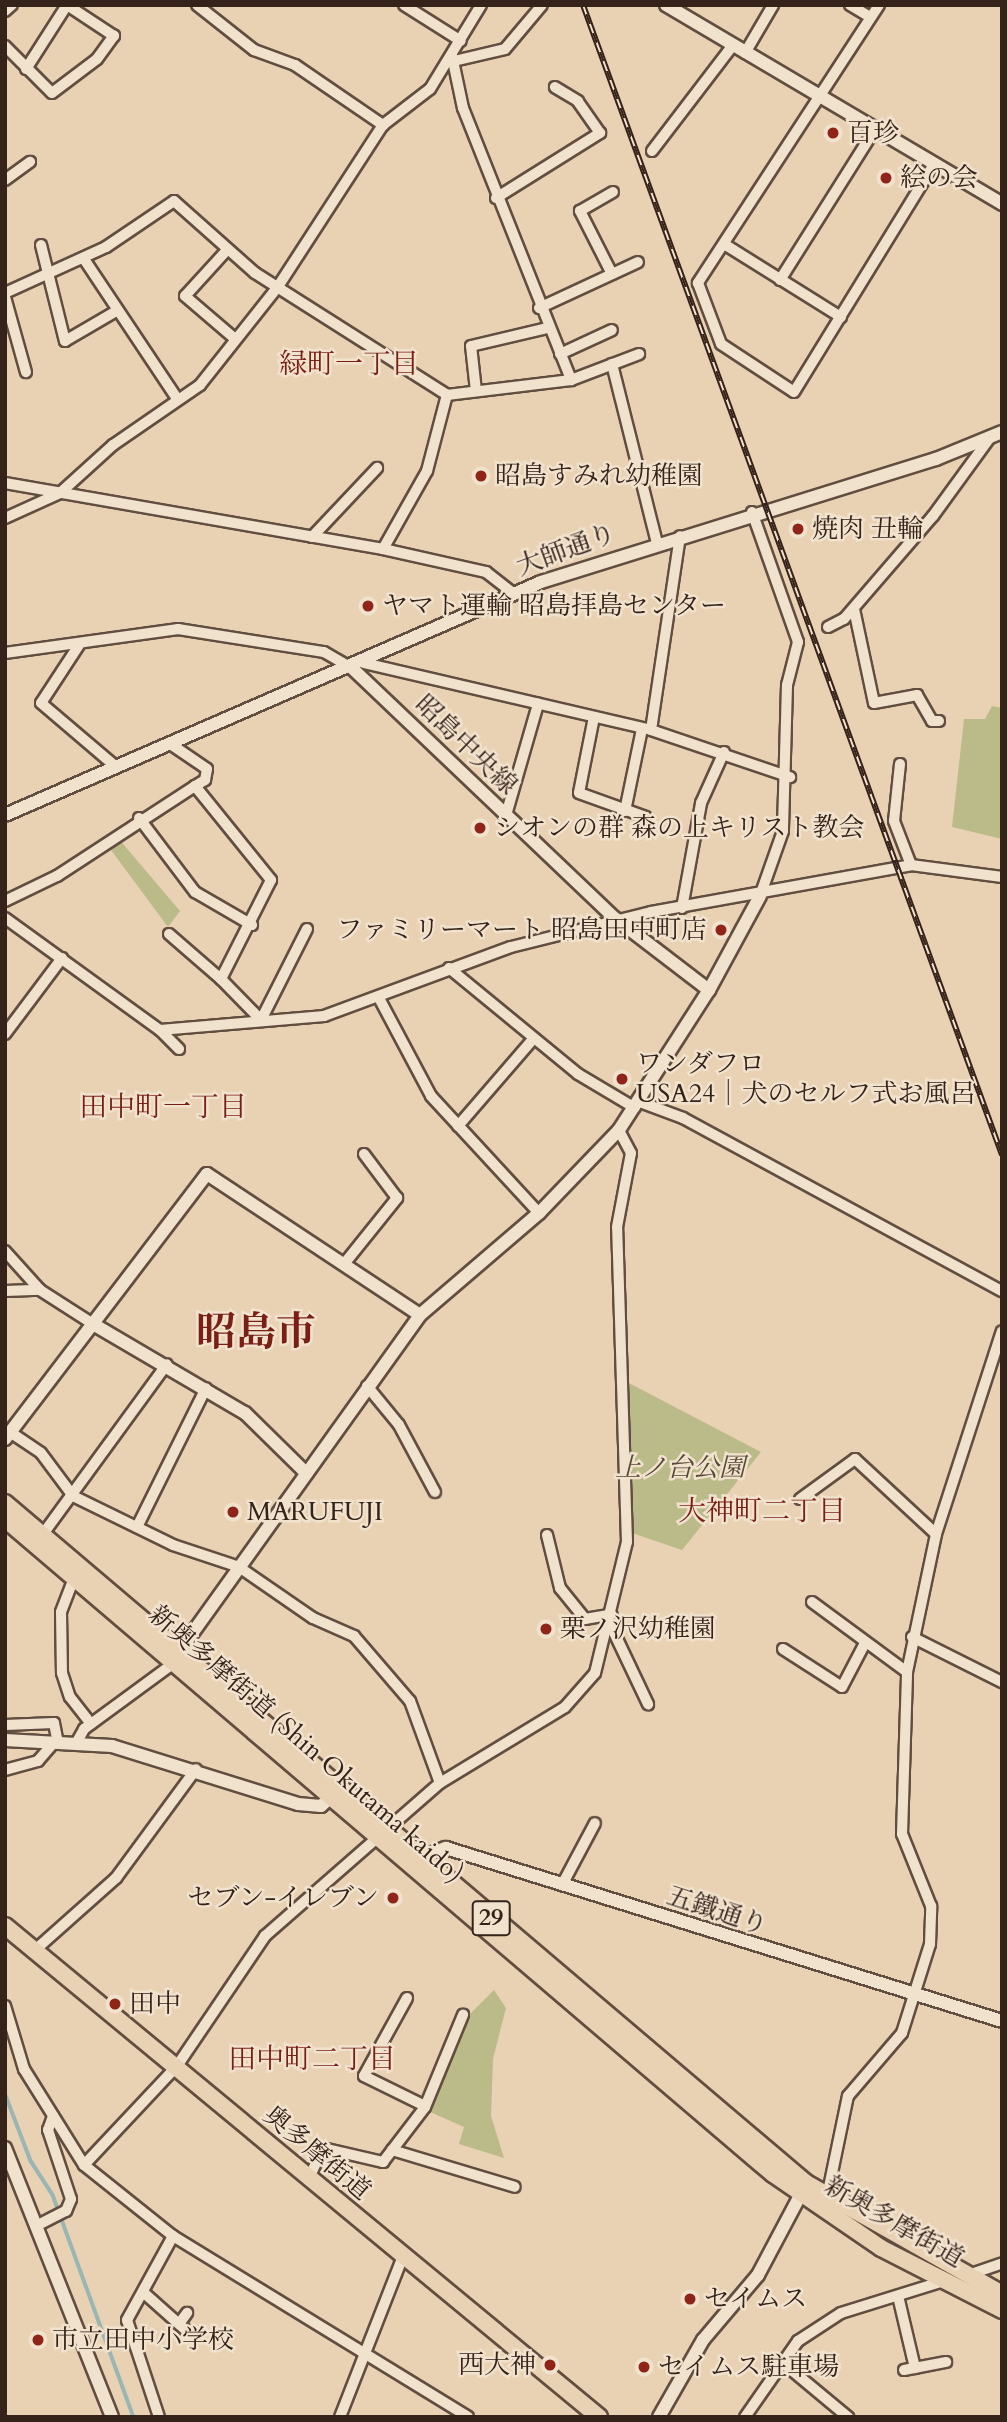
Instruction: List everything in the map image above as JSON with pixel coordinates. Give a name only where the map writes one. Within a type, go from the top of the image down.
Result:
[{"type":"main road","name":"29","points":[[5,1503],[43,1534],[176,1656]]},
{"type":"main road","name":"新奥多摩街道 (Shin Okutama kaido)","points":[[5,1519],[74,1578],[176,1656],[803,2189]]},
{"type":"main road","name":"新奥多摩街道 (Shin Okutama kaido)","points":[[176,1656],[331,1797],[422,1857],[803,2189]]},
{"type":"main road","name":"奥多摩街道","points":[[5,1926],[599,2417]]},
{"type":"main road","name":"新奥多摩街道","points":[[803,2189],[827,2197],[1002,2294]]},
{"type":"main road","name":"新奥多摩街道","points":[[803,2189],[943,2281],[1002,2310]]},
{"type":"street","points":[[5,11],[12,5]]},
{"type":"street","points":[[5,46],[26,69],[52,93],[97,59],[114,36],[67,5],[26,69]]},
{"type":"street","points":[[197,5],[254,50],[295,65],[383,125]]},
{"type":"street","points":[[404,5],[461,41]]},
{"type":"street","points":[[5,518],[60,493],[176,397],[200,385],[234,338],[277,288],[383,125],[430,89],[453,59],[481,5]]},
{"type":"street","points":[[453,59],[505,49],[542,5]]},
{"type":"street","points":[[666,5],[1002,204]]},
{"type":"street","points":[[746,53],[773,5]]},
{"type":"street","points":[[850,5],[869,16]]},
{"type":"street","points":[[879,5],[869,16],[820,97],[698,283],[721,344],[794,392],[934,164]]},
{"type":"street","points":[[652,151],[733,45]]},
{"type":"street","points":[[453,59],[463,108],[496,198],[539,308],[571,380]]},
{"type":"street","points":[[496,198],[600,133],[578,101],[555,87]]},
{"type":"street","points":[[780,279],[875,129]]},
{"type":"street","points":[[5,180],[30,162]]},
{"type":"street","points":[[612,274],[580,211],[614,192]]},
{"type":"street","points":[[26,372],[5,295],[84,259],[174,201],[227,250],[277,288],[447,395],[571,380],[639,354]]},
{"type":"street","points":[[724,244],[841,317]]},
{"type":"street","points":[[41,245],[65,341],[118,310]]},
{"type":"street","points":[[227,250],[185,296],[234,338]]},
{"type":"street","points":[[84,259],[176,397]]},
{"type":"street","points":[[539,308],[638,262]]},
{"type":"street","points":[[476,391],[471,346],[548,328]]},
{"type":"street","points":[[559,354],[612,330]]},
{"type":"street","points":[[612,364],[657,543]]},
{"type":"street","points":[[383,549],[427,471],[447,395]]},
{"type":"street","name":"大師通り","points":[[5,816],[115,766],[364,663],[514,594],[657,543],[989,439],[1002,432]]},
{"type":"street","points":[[828,628],[854,609],[989,439]]},
{"type":"street","points":[[312,537],[377,468]]},
{"type":"street","points":[[5,483],[383,549],[486,572],[514,594]]},
{"type":"street","points":[[78,1740],[91,1724],[176,1656],[419,1315],[539,1213],[619,1130],[709,990],[760,896],[783,831],[790,777],[787,685],[798,642],[752,512]]},
{"type":"street","points":[[625,811],[646,729],[680,536]]},
{"type":"street","points":[[854,609],[874,703],[917,695],[932,721],[939,721]]},
{"type":"street","points":[[5,653],[79,645],[178,629],[324,652],[352,668]]},
{"type":"street","points":[[79,645],[41,703],[115,766]]},
{"type":"street","points":[[364,663],[646,729],[724,752],[790,777]]},
{"type":"street","name":"昭島中央線","points":[[352,668],[617,919],[709,990]]},
{"type":"street","points":[[506,815],[538,704]]},
{"type":"street","points":[[594,717],[579,793],[646,817]]},
{"type":"street","points":[[5,901],[57,876],[139,818],[205,780],[206,769],[169,743]]},
{"type":"street","points":[[682,908],[701,803],[724,752]]},
{"type":"street","points":[[900,764],[894,821],[911,865]]},
{"type":"street","points":[[195,786],[271,880],[252,925],[221,979]]},
{"type":"street","points":[[139,818],[195,892],[252,925]]},
{"type":"street","points":[[160,1030],[324,1016],[379,998],[449,968],[617,919],[760,896],[911,865],[1002,877]]},
{"type":"street","points":[[5,918],[160,1030],[179,1049]]},
{"type":"street","points":[[261,1020],[307,929]]},
{"type":"street","points":[[169,934],[221,979],[261,1020]]},
{"type":"street","points":[[5,1034],[62,958]]},
{"type":"street","points":[[449,968],[533,1039],[637,1105],[683,1118],[1002,1292]]},
{"type":"street","points":[[379,998],[431,1096],[539,1213]]},
{"type":"street","points":[[458,1126],[533,1039]]},
{"type":"street","points":[[84,2165],[177,2066],[253,1949],[440,1783],[578,1697],[595,1673],[611,1619],[627,1542],[617,1227],[631,1153],[619,1130]]},
{"type":"street","points":[[344,1264],[397,1198],[364,1154]]},
{"type":"street","points":[[419,1315],[207,1174],[8,1435],[41,1453],[73,1496],[137,1527],[239,1567],[368,1647],[420,1720],[440,1783]]},
{"type":"street","points":[[5,1251],[40,1290],[246,1413],[306,1473]]},
{"type":"street","points":[[5,1292],[40,1290]]},
{"type":"street","points":[[827,2197],[848,2096],[902,2033],[930,1944],[931,1906],[902,1834],[907,1672],[912,1637],[936,1534],[1002,1331]]},
{"type":"street","points":[[43,1534],[167,1364]]},
{"type":"street","points":[[367,1386],[399,1425],[435,1492]]},
{"type":"street","points":[[137,1527],[206,1388]]},
{"type":"street","points":[[800,1499],[855,1459],[936,1534]]},
{"type":"street","points":[[547,1535],[560,1588],[584,1619],[611,1619]]},
{"type":"street","points":[[74,1578],[61,1612],[62,1673],[70,1698],[91,1724]]},
{"type":"street","points":[[812,1602],[864,1645],[907,1672]]},
{"type":"street","points":[[611,1619],[648,1704]]},
{"type":"street","points":[[912,1637],[1002,1682]]},
{"type":"street","points":[[783,1649],[842,1687],[864,1645]]},
{"type":"street","points":[[5,1725],[54,1723],[57,1739]]},
{"type":"street","points":[[5,1770],[38,1761],[57,1739]]},
{"type":"street","points":[[5,1740],[78,1740],[196,1769],[309,1806],[331,1797]]},
{"type":"street","points":[[34,1951],[116,1878],[196,1769]]},
{"type":"street","points":[[562,1885],[595,1823]]},
{"type":"street","name":"五鐵通り","points":[[422,1857],[446,1848],[1002,2021]]},
{"type":"street","points":[[407,1998],[364,2076],[425,2106]]},
{"type":"street","points":[[5,2006],[24,2069],[84,2165],[173,2236],[369,2351],[468,2417]]},
{"type":"street","points":[[309,2178],[323,2148],[383,2162],[425,2106],[463,2015]]},
{"type":"street","points":[[36,2226],[62,2213],[71,2199],[63,2159],[48,2130],[53,2116]]},
{"type":"street","points":[[5,2148],[112,2417]]},
{"type":"street","points":[[392,2150],[515,2187]]},
{"type":"street","points":[[659,2417],[703,2340],[758,2275],[803,2189]]},
{"type":"street","points":[[159,2417],[127,2320],[173,2236]]},
{"type":"street","points":[[340,2417],[369,2351],[403,2256]]},
{"type":"street","points":[[745,2417],[799,2341],[841,2313],[1002,2263]]},
{"type":"street","points":[[142,2292],[189,2333]]},
{"type":"street","points":[[898,2296],[910,2369],[946,2362]]},
{"type":"street","points":[[179,2324],[187,2314]]},
{"type":"street","points":[[783,2363],[848,2417]]},
{"type":"green space","points":[[992,706],[1002,708],[1002,839],[952,827],[964,719],[985,719]]},
{"type":"green space","points":[[118,838],[180,911],[168,927],[108,846]]},
{"type":"green space","name":"上ノ台公園","points":[[625,1381],[761,1452],[682,1550],[629,1532]]},
{"type":"green space","points":[[494,1990],[506,2008],[493,2059],[491,2116],[504,2158],[459,2144],[464,2127],[428,2111],[470,2014]]},
{"type":"waterway","points":[[5,2093],[31,2161],[53,2195],[134,2417]]},
{"type":"railway","points":[[583,5],[1002,1155]]},
{"type":"place","name":"百珍","points":[[833,133]]},
{"type":"place","name":"絵の会","points":[[886,178]]},
{"type":"place","name":"昭島すみれ幼稚園","points":[[481,476]]},
{"type":"place","name":"焼肉 丑輪","points":[[798,529]]},
{"type":"place","name":"ヤマト運輸 昭島拝島センター","points":[[368,606]]},
{"type":"place","name":"シオンの群 森の上キリスト教会","points":[[480,828]]},
{"type":"place","name":"ファミリーマート 昭島田中町店","points":[[721,930]]},
{"type":"place","name":"ワンダフロ USA24｜犬のセルフ式お風呂","points":[[622,1079]]},
{"type":"place","name":"MARUFUJI","points":[[233,1512]]},
{"type":"place","name":"栗ノ沢幼稚園","points":[[546,1629]]},
{"type":"place","name":"セブン-イレブン","points":[[393,1898]]},
{"type":"place","name":"田中","points":[[115,2004]]},
{"type":"place","name":"セイムス","points":[[690,2299]]},
{"type":"place","name":"市立田中小学校","points":[[38,2340]]},
{"type":"place","name":"西大神","points":[[550,2365]]},
{"type":"place","name":"セイムス駐車場","points":[[644,2367]]},
{"type":"district","name":"緑町一丁目","points":[[349,364]]},
{"type":"district","name":"田中町一丁目","points":[[163,1107]]},
{"type":"district","name":"昭島市","points":[[256,1333]]},
{"type":"district","name":"大神町二丁目","points":[[762,1511]]},
{"type":"district","name":"田中町二丁目","points":[[312,2059]]}]
